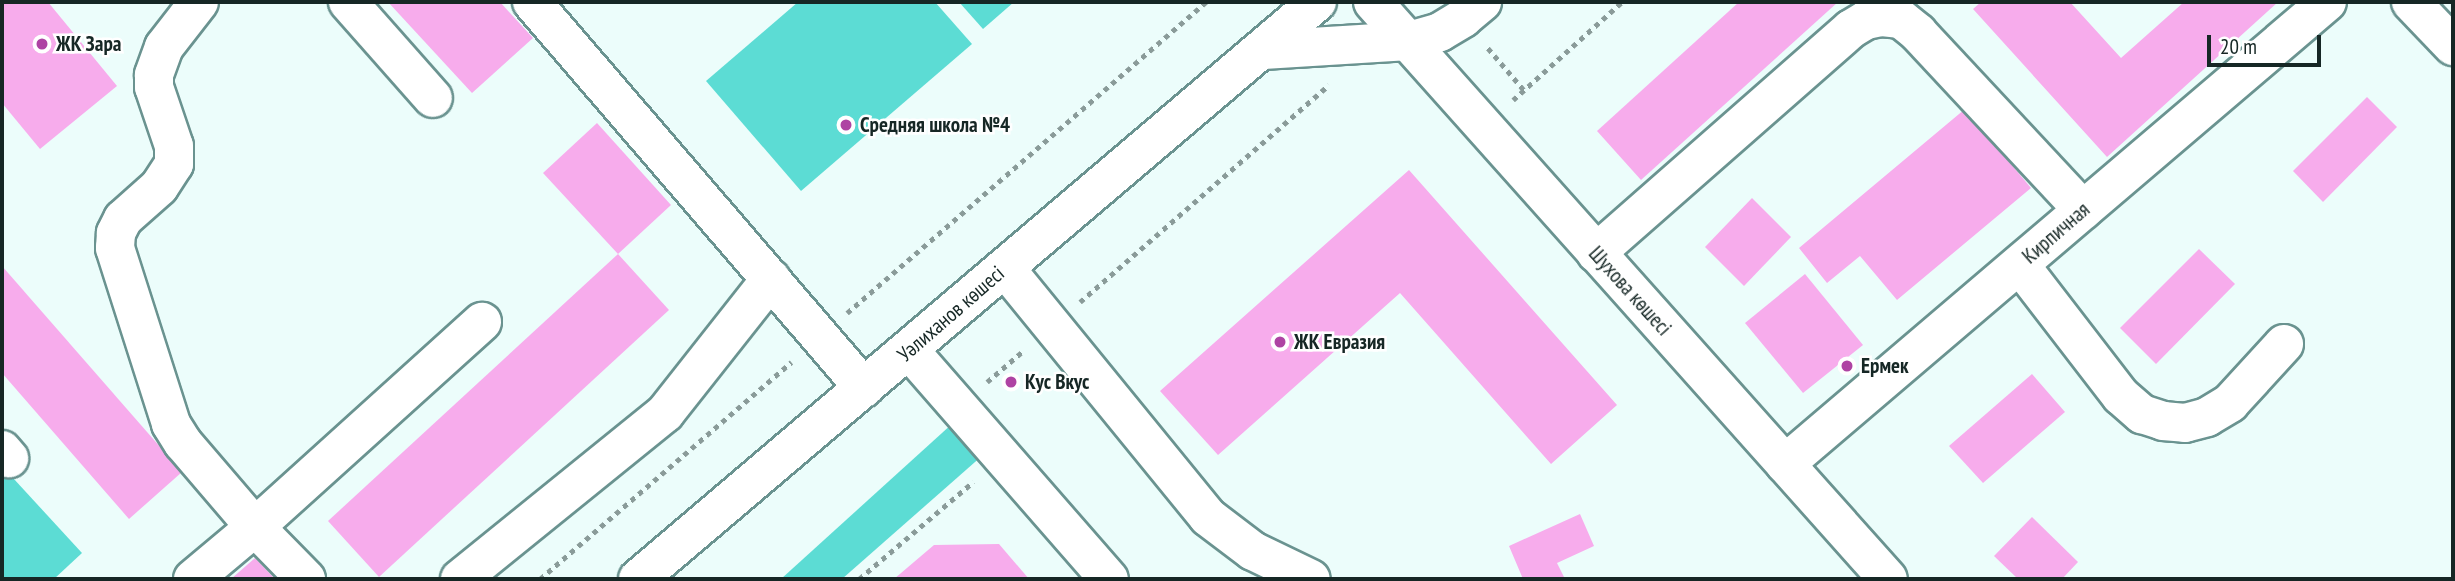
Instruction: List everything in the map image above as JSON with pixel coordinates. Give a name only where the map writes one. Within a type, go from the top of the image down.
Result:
[{"type":"street","points":[[199,2],[164,47],[154,75],[154,87],[174,146],[174,164],[159,187],[123,219],[116,233],[115,248],[172,424],[183,443],[255,527],[306,579]]},
{"type":"street","points":[[348,2],[433,98]]},
{"type":"street","points":[[533,2],[864,388]]},
{"type":"street","name":"Уәлиханов көшесі","points":[[638,579],[1317,2]]},
{"type":"street","name":"Шухова көшесі","points":[[1373,2],[1393,42],[1483,126],[1888,579]]},
{"type":"street","name":"Кирпичная","points":[[1785,464],[2327,2]]},
{"type":"street","points":[[2411,2],[2453,46]]},
{"type":"street","points":[[1263,50],[1393,42],[1440,32],[1473,10]]},
{"type":"street","points":[[1596,253],[1851,29],[1867,20],[1882,17],[1901,19],[1918,33],[2083,210]]},
{"type":"street","points":[[2020,265],[2121,396],[2142,414],[2163,421],[2185,423],[2207,417],[2230,403],[2284,344]]},
{"type":"street","points":[[1005,268],[1208,516],[1253,551],[1311,579]]},
{"type":"street","points":[[460,579],[665,413],[771,279]]},
{"type":"street","points":[[193,579],[255,527],[482,322]]},
{"type":"street","points":[[909,349],[1109,579]]},
{"type":"path","points":[[540,579],[1206,2]]},
{"type":"path","points":[[1483,126],[1622,2]]},
{"type":"path","points":[[1473,10],[1524,90]]},
{"type":"path","points":[[960,406],[1053,325],[1393,42]]},
{"type":"path","points":[[859,579],[1003,456]]},
{"type":"shaded area","points":[[798,2],[935,2],[972,44],[801,191],[706,81]]},
{"type":"shaded area","points":[[959,2],[1014,2],[983,29]]},
{"type":"shaded area","points":[[953,423],[983,455],[842,579],[781,579]]},
{"type":"shaded area","points":[[2,466],[82,553],[54,579],[2,579]]},
{"type":"building","name":"ЖК Зара","points":[[2,2],[48,2],[117,86],[40,149],[2,103]]},
{"type":"building","points":[[388,2],[500,2],[533,38],[472,93]]},
{"type":"building","points":[[1739,2],[1838,2],[1641,180],[1597,131]]},
{"type":"building","points":[[1981,2],[2070,2],[2121,58],[2184,2],[2278,2],[2107,157],[1973,9]]},
{"type":"building","points":[[2367,97],[2397,127],[2323,202],[2293,171]]},
{"type":"building","points":[[1965,109],[2031,188],[1897,300],[1860,256],[1827,283],[1799,248]]},
{"type":"building","points":[[597,123],[671,205],[618,254],[543,173]]},
{"type":"building","name":"ЖК Евразия","points":[[1409,170],[1617,405],[1551,464],[1400,293],[1218,455],[1160,391]]},
{"type":"building","points":[[1752,198],[1791,237],[1744,286],[1705,247]]},
{"type":"building","points":[[2199,249],[2235,284],[2156,364],[2120,328]]},
{"type":"building","points":[[618,254],[669,310],[379,577],[328,521]]},
{"type":"building","points":[[2,266],[182,472],[129,519],[2,373]]},
{"type":"building","points":[[1805,274],[1863,345],[1803,393],[1745,323]]},
{"type":"building","points":[[2032,374],[2065,412],[1983,483],[1949,446]]},
{"type":"building","points":[[1580,514],[1594,546],[1557,563],[1565,579],[1523,579],[1509,546]]},
{"type":"building","points":[[2032,517],[2078,562],[2062,579],[2018,579],[1994,556]]},
{"type":"building","points":[[999,544],[1029,579],[894,579],[934,545]]},
{"type":"building","points":[[255,558],[275,579],[231,579]]},
{"type":"place","name":"ЖК Зара","points":[[42,44]]},
{"type":"place","name":"Средняя школа №4","points":[[846,125]]},
{"type":"place","name":"ЖК Евразия","points":[[1280,342]]},
{"type":"place","name":"Ермек","points":[[1847,366]]},
{"type":"place","name":"Кус Вкус","points":[[1011,382]]}]
